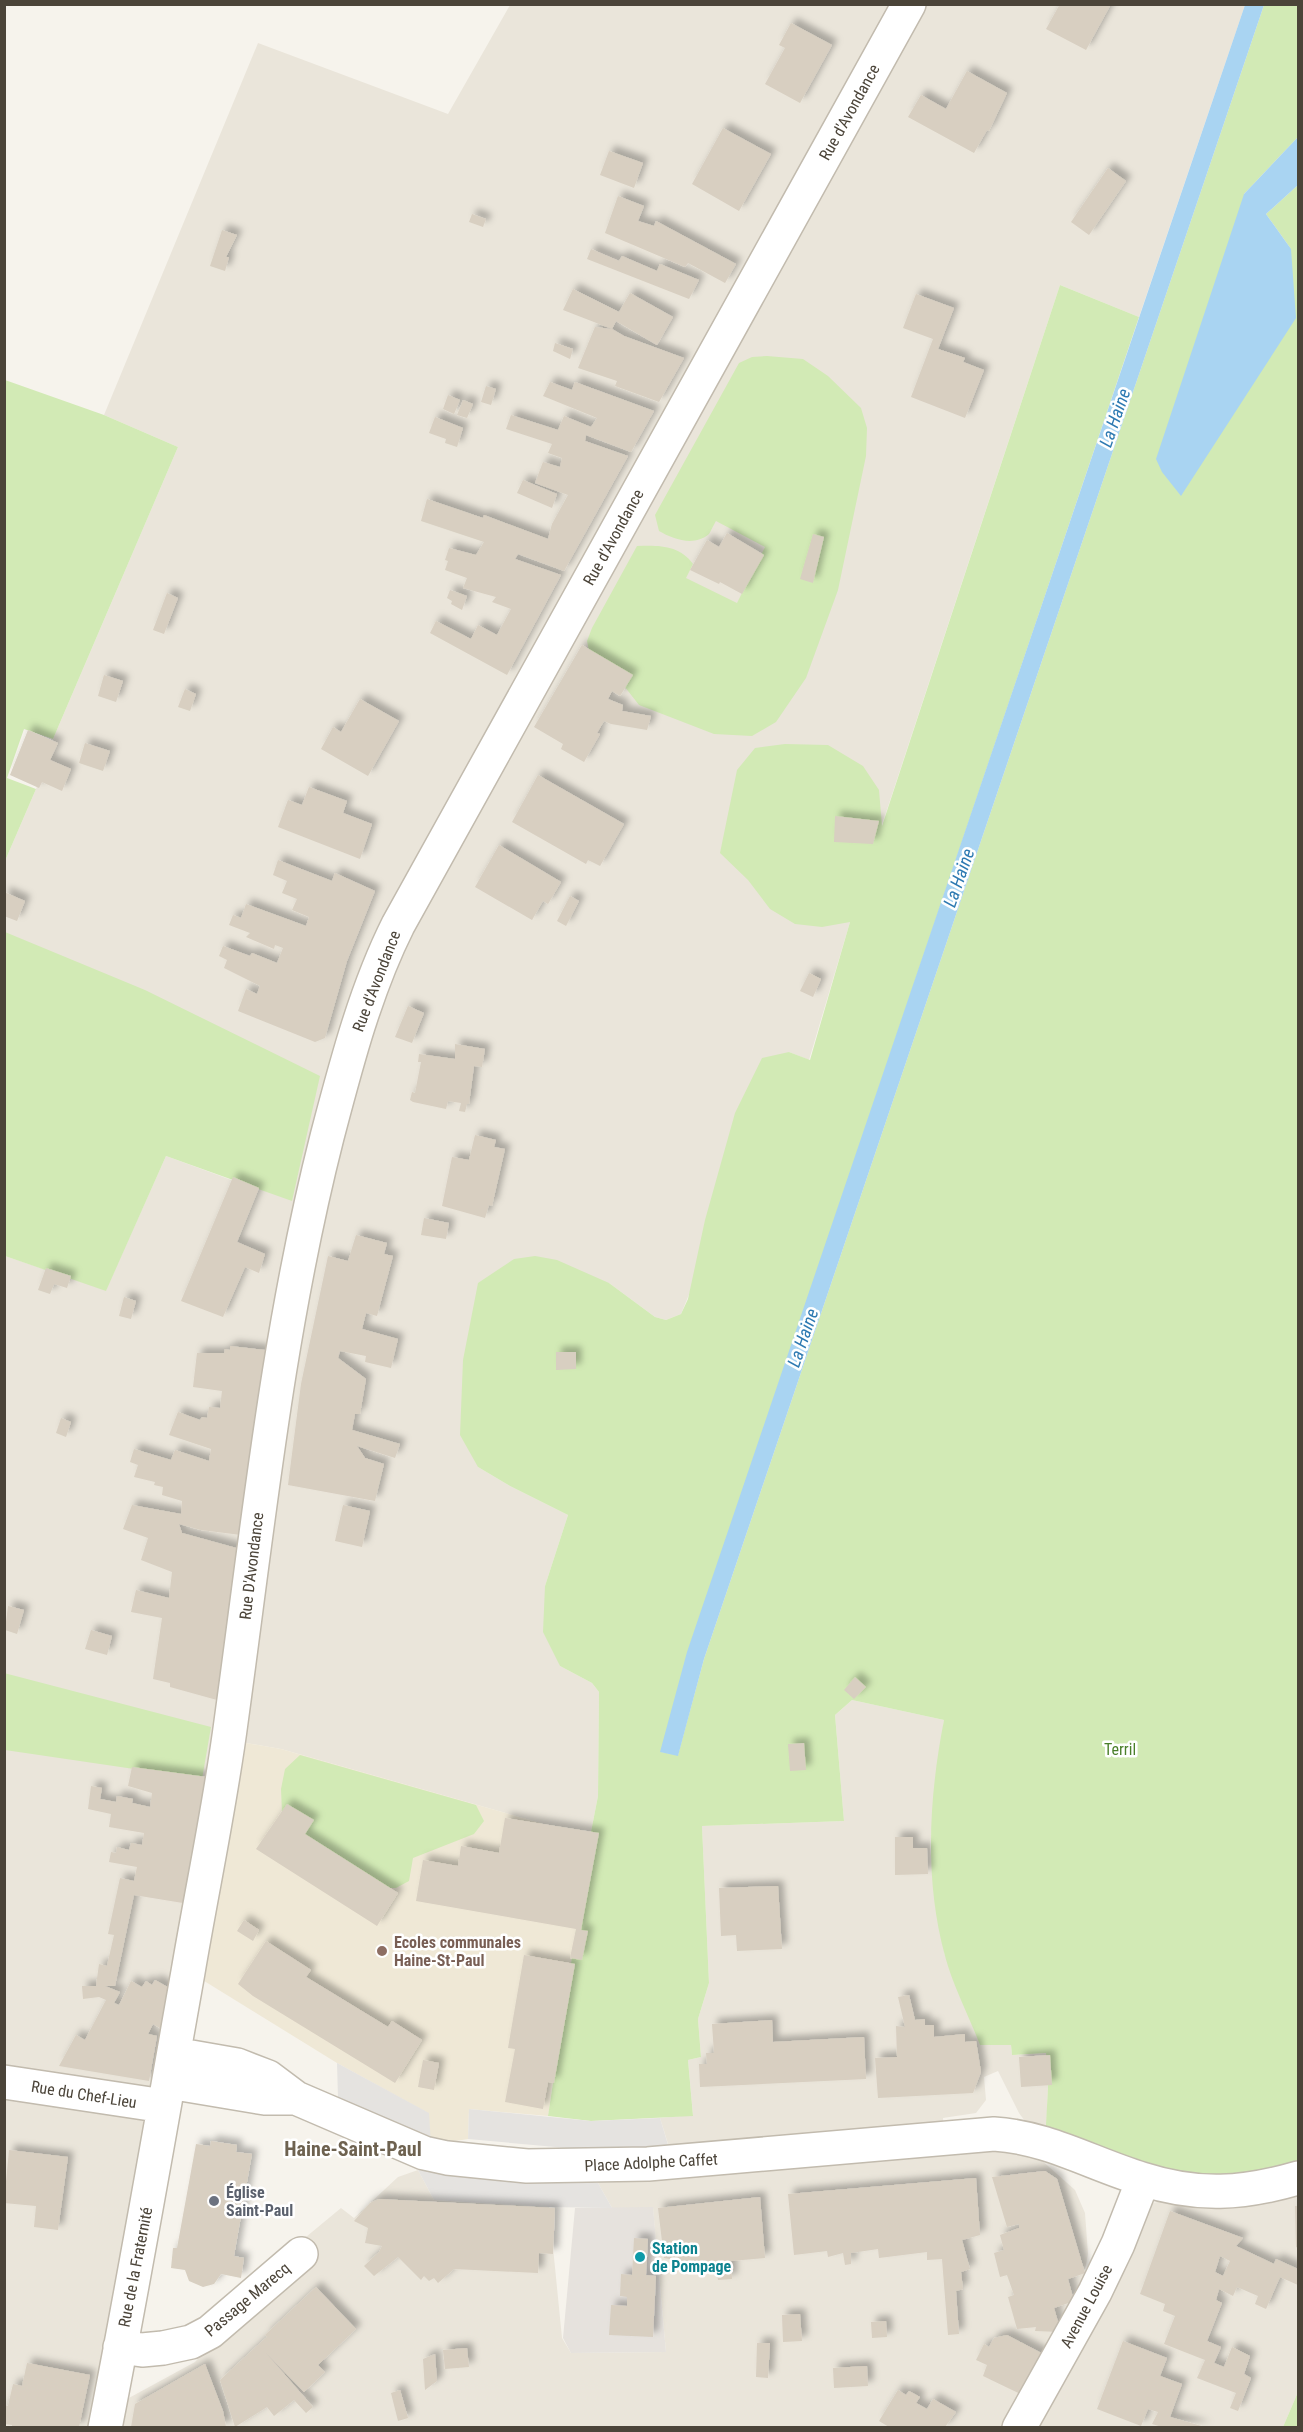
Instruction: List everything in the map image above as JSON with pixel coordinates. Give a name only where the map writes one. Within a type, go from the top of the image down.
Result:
[{"type":"street","name":"Rue d'Avondance","points":[[342,1081],[382,956],[398,925],[909,4]]},
{"type":"street","name":"Rue D'Avondance","points":[[169,2081],[228,1740],[280,1360],[299,1257],[342,1081]]},
{"type":"street","name":"Place Adolphe Caffet","points":[[169,2081],[237,2065],[268,2077],[296,2098],[424,2153],[498,2164],[599,2166],[648,2164],[994,2134],[1045,2142],[1143,2180],[1208,2193],[1271,2186],[1299,2178]]},
{"type":"street","name":"Rue du Chef-Lieu","points":[[4,2082],[169,2081]]},
{"type":"street","name":"Rue de la Fraternité","points":[[105,2427],[169,2081]]},
{"type":"street","name":"Avenue Louise","points":[[1019,2427],[1095,2292],[1118,2244],[1143,2180]]},
{"type":"street","name":"Passage Marecq","points":[[120,2346],[142,2350],[191,2342],[210,2332],[301,2254]]},
{"type":"shaded area","points":[[510,5],[1245,5],[1139,317],[1060,285],[850,922],[809,1060],[789,1052],[681,1314],[666,1320],[655,1317],[609,1283],[478,1467],[568,1515],[545,1586],[560,1666],[592,1683],[599,1692],[598,1796],[590,1837],[281,1749],[229,1740],[127,2399],[195,2362],[225,2330],[214,2313],[341,2208],[354,2218],[398,2177],[418,2170],[434,2200],[549,2207],[562,2338],[571,2353],[666,2352],[653,2208],[612,2208],[598,2183],[600,2151],[669,2147],[660,2118],[693,2115],[688,2060],[701,2057],[698,2019],[709,1983],[702,1826],[844,1821],[835,1715],[852,1700],[944,1720],[930,1847],[936,1904],[945,1956],[1011,2045],[1012,2055],[1046,2053],[1048,2088],[1046,2133],[1030,2128],[1019,2113],[998,2071],[984,2077],[986,2100],[976,2113],[943,2118],[944,2139],[996,2146],[1039,2158],[1075,2190],[1085,2213],[1088,2254],[1082,2286],[1146,2204],[1298,2178],[1298,2392],[1283,2427],[5,2427],[5,1256],[106,1290],[166,1156],[256,1189],[5,932],[5,861],[36,789],[53,739],[178,447],[104,415],[258,43],[448,114]]},
{"type":"shaded area","name":"Ecoles communales Haine-St-Paul","points":[[229,1740],[281,1749],[590,1837],[548,2116],[469,2109],[468,2139],[431,2145],[428,2113],[337,2063],[188,1971]]},
{"type":"shaded area","points":[[337,2063],[429,2113],[431,2145],[338,2098]]},
{"type":"shaded area","points":[[469,2109],[591,2121],[660,2118],[669,2148],[600,2151],[468,2139]]},
{"type":"shaded area","points":[[418,2170],[598,2183],[612,2208],[549,2207],[434,2200]]},
{"type":"shaded area","points":[[653,2207],[666,2352],[571,2353],[563,2338],[575,2208]]},
{"type":"green space","name":"Terril","points":[[1264,5],[1298,5],[1298,137],[1244,194],[1291,249],[1266,214],[1298,185],[1298,2178],[1221,2193],[1045,2142],[1048,2088],[1046,2053],[1012,2055],[1011,2045],[980,2045],[948,1967],[938,1927],[931,1838],[935,1779],[944,1720],[852,1700],[835,1715],[844,1821],[702,1826],[709,1983],[698,2019],[701,2057],[688,2060],[693,2116],[591,2121],[548,2116],[598,1796],[599,1692],[592,1683],[560,1666],[543,1632],[545,1586],[568,1515],[478,1467],[460,1435],[463,1360],[478,1283],[514,1259],[535,1256],[557,1260],[609,1283],[655,1317],[666,1320],[681,1314],[688,1299],[705,1220],[735,1113],[762,1058],[789,1052],[810,1060],[850,922],[822,927],[795,924],[770,909],[748,880],[720,853],[737,770],[755,748],[785,744],[828,745],[863,766],[879,790],[882,826],[1060,285],[1139,317],[868,1120],[661,1752],[678,1755],[704,1659]]},
{"type":"green space","points":[[752,357],[803,359],[828,376],[861,408],[867,428],[866,456],[838,590],[806,678],[776,722],[752,736],[714,734],[639,705],[617,677],[590,656],[587,641],[637,546],[661,546],[682,553],[693,564],[686,578],[737,603],[765,547],[716,521],[709,534],[703,538],[690,541],[677,539],[659,531],[655,515],[739,363]]},
{"type":"green space","points":[[5,380],[104,415],[178,447],[53,739],[24,729],[7,778],[36,789],[5,861]]},
{"type":"green space","points":[[5,932],[145,990],[320,1076],[292,1201],[166,1156],[106,1291],[5,1256]]},
{"type":"green space","points":[[4,1673],[211,1727],[202,1779],[5,1750]]},
{"type":"green space","points":[[300,1755],[476,1805],[484,1821],[474,1834],[413,1858],[409,1881],[396,1888],[381,1888],[290,1828],[282,1812],[281,1789],[285,1769]]},
{"type":"green space","points":[[1298,2392],[1298,2427],[1283,2427]]},
{"type":"water","name":"La Haine","points":[[1245,5],[1264,5],[704,1659],[678,1756],[660,1752],[687,1652]]},
{"type":"water","points":[[1298,137],[1298,185],[1266,214],[1291,249],[1296,318],[1181,496],[1162,472],[1156,459],[1244,194]]},
{"type":"building","points":[[1060,4],[1111,4],[1086,50],[1046,29]]},
{"type":"building","points":[[791,23],[832,45],[800,103],[765,84],[785,48],[779,45]]},
{"type":"building","points":[[967,71],[1007,93],[989,131],[987,130],[974,153],[908,117],[921,95],[946,109]]},
{"type":"building","points":[[723,128],[771,154],[739,211],[692,184]]},
{"type":"building","points":[[609,151],[643,163],[634,188],[600,175]]},
{"type":"building","points":[[1108,168],[1126,181],[1089,235],[1071,222]]},
{"type":"building","points":[[618,196],[644,206],[638,221],[654,226],[656,221],[736,264],[725,283],[688,263],[685,267],[605,233]]},
{"type":"building","points":[[472,214],[486,219],[483,227],[469,222]]},
{"type":"building","points":[[222,230],[237,235],[226,257],[229,257],[225,271],[210,266]]},
{"type":"building","points":[[591,249],[619,261],[622,256],[657,271],[660,264],[699,280],[689,299],[587,259]]},
{"type":"building","points":[[573,289],[619,312],[630,293],[673,317],[657,345],[616,321],[612,329],[563,310]]},
{"type":"building","points":[[916,294],[954,308],[938,349],[965,358],[963,362],[984,370],[965,418],[911,397],[933,339],[903,328]]},
{"type":"building","points":[[595,327],[612,329],[624,336],[684,358],[659,402],[615,386],[617,381],[578,368]]},
{"type":"building","points":[[555,343],[573,349],[570,359],[553,351]]},
{"type":"building","points":[[550,382],[572,390],[575,382],[654,411],[631,452],[586,435],[585,441],[628,456],[564,571],[518,554],[515,559],[561,575],[507,675],[430,633],[436,621],[471,639],[478,625],[497,635],[511,609],[492,602],[496,597],[463,588],[467,578],[445,570],[449,548],[476,555],[484,542],[421,521],[427,499],[483,518],[484,515],[548,539],[552,524],[568,495],[535,483],[543,462],[560,467],[562,458],[548,453],[552,444],[506,429],[511,415],[558,430],[564,416],[591,427],[597,418],[543,396]]},
{"type":"building","points":[[486,386],[496,389],[491,405],[481,402]]},
{"type":"building","points":[[448,395],[460,400],[454,414],[443,409]]},
{"type":"building","points":[[463,400],[473,404],[467,418],[457,415]]},
{"type":"building","points":[[435,417],[463,428],[457,447],[445,443],[446,439],[429,433]]},
{"type":"building","points":[[523,480],[557,494],[552,508],[517,493]]},
{"type":"building","points":[[727,533],[764,555],[742,594],[690,570],[707,540],[719,547]]},
{"type":"building","points":[[813,534],[824,537],[813,583],[800,579]]},
{"type":"building","points":[[450,590],[467,596],[462,610],[451,604],[452,601],[447,598]]},
{"type":"building","points":[[167,593],[178,598],[164,634],[153,630]]},
{"type":"building","points":[[582,645],[633,675],[620,696],[612,691],[608,699],[623,705],[622,711],[651,716],[647,730],[604,721],[597,733],[600,734],[584,762],[561,749],[563,744],[534,727]]},
{"type":"building","points":[[104,675],[123,681],[116,702],[98,696]]},
{"type":"building","points":[[185,689],[196,694],[190,711],[178,707]]},
{"type":"building","points":[[360,699],[399,721],[368,776],[321,749],[333,727],[341,732]]},
{"type":"building","points":[[28,730],[58,743],[50,760],[71,769],[62,791],[42,782],[39,788],[10,775]]},
{"type":"building","points":[[85,743],[110,751],[103,771],[79,763]]},
{"type":"building","points":[[538,775],[624,824],[600,866],[588,860],[586,864],[512,822]]},
{"type":"building","points":[[309,787],[347,801],[343,813],[372,824],[360,859],[278,827],[288,800],[302,805]]},
{"type":"building","points":[[835,816],[879,821],[873,844],[834,842]]},
{"type":"building","points":[[499,845],[561,882],[548,904],[543,901],[532,920],[475,887]]},
{"type":"building","points":[[278,860],[332,881],[335,873],[375,891],[347,961],[325,1038],[315,1042],[238,1011],[246,989],[257,994],[260,986],[224,968],[227,960],[219,956],[223,946],[250,956],[252,953],[277,963],[283,948],[275,945],[274,949],[246,937],[250,933],[229,925],[233,915],[241,918],[246,904],[306,926],[309,917],[292,910],[297,899],[282,893],[287,881],[273,875]]},
{"type":"building","points":[[4,892],[25,901],[17,921],[4,916]]},
{"type":"building","points":[[570,896],[579,901],[566,926],[557,921]]},
{"type":"building","points":[[809,973],[821,979],[813,997],[800,991]]},
{"type":"building","points":[[408,1006],[424,1013],[412,1043],[395,1037]]},
{"type":"building","points":[[455,1044],[485,1049],[482,1067],[474,1066],[469,1104],[465,1112],[459,1111],[461,1103],[448,1101],[446,1109],[410,1100],[412,1092],[415,1093],[421,1062],[418,1062],[419,1054],[455,1059]]},
{"type":"building","points":[[475,1135],[496,1140],[494,1147],[505,1149],[492,1206],[489,1205],[485,1218],[442,1206],[452,1157],[469,1160]]},
{"type":"building","points":[[233,1177],[259,1188],[237,1242],[265,1254],[259,1273],[245,1267],[223,1317],[181,1301]]},
{"type":"building","points":[[424,1218],[449,1223],[446,1239],[421,1235]]},
{"type":"building","points":[[356,1235],[387,1243],[384,1254],[393,1256],[377,1316],[366,1313],[362,1329],[398,1339],[391,1368],[365,1362],[366,1356],[340,1351],[338,1358],[366,1379],[360,1414],[355,1414],[352,1430],[400,1444],[395,1458],[357,1446],[365,1458],[384,1464],[375,1501],[288,1485],[301,1384],[328,1256],[348,1261]]},
{"type":"building","points":[[46,1268],[71,1276],[67,1288],[54,1284],[50,1294],[38,1290]]},
{"type":"building","points":[[124,1297],[136,1301],[131,1319],[119,1316]]},
{"type":"building","points":[[230,1346],[265,1350],[241,1535],[201,1530],[179,1524],[182,1533],[240,1549],[217,1700],[170,1687],[170,1683],[153,1679],[162,1618],[131,1612],[136,1590],[169,1598],[172,1572],[141,1560],[148,1538],[123,1529],[132,1505],[181,1514],[182,1501],[162,1495],[163,1487],[154,1485],[155,1482],[134,1477],[138,1465],[130,1462],[134,1449],[171,1460],[175,1450],[209,1461],[211,1449],[169,1435],[178,1412],[200,1420],[202,1417],[207,1418],[209,1407],[220,1408],[222,1391],[193,1387],[197,1353],[224,1353],[225,1349],[230,1350]]},
{"type":"building","points":[[556,1352],[576,1352],[576,1369],[556,1370]]},
{"type":"building","points":[[61,1418],[71,1422],[66,1437],[56,1433]]},
{"type":"building","points":[[343,1505],[370,1511],[362,1547],[335,1541]]},
{"type":"building","points":[[8,1606],[24,1610],[17,1634],[5,1630]]},
{"type":"building","points":[[91,1630],[112,1636],[107,1655],[85,1649]]},
{"type":"building","points":[[855,1677],[866,1687],[854,1699],[844,1690]]},
{"type":"building","points":[[804,1743],[806,1770],[790,1771],[788,1744]]},
{"type":"building","points":[[132,1767],[207,1777],[183,1903],[134,1895],[115,1986],[105,1986],[120,1992],[114,2003],[119,2005],[131,1981],[142,1987],[146,1981],[152,1985],[155,1980],[173,1990],[165,2031],[153,2024],[148,2034],[157,2036],[149,2081],[59,2066],[76,2035],[85,2040],[106,2000],[99,1997],[83,1999],[82,1986],[96,1986],[99,1964],[107,1966],[114,1935],[108,1934],[120,1878],[134,1881],[137,1867],[109,1862],[111,1852],[116,1853],[117,1847],[129,1850],[131,1843],[142,1845],[144,1833],[109,1827],[111,1814],[88,1809],[91,1786],[102,1788],[100,1799],[116,1802],[117,1796],[133,1799],[132,1803],[150,1807],[152,1793],[128,1786]]},
{"type":"building","points":[[287,1804],[314,1820],[305,1834],[398,1893],[377,1926],[256,1849]]},
{"type":"building","points":[[505,1818],[599,1833],[581,1930],[588,1931],[582,1960],[570,1958],[576,1929],[416,1901],[423,1860],[458,1866],[461,1846],[499,1853]]},
{"type":"building","points":[[895,1837],[913,1837],[913,1848],[927,1848],[928,1874],[895,1875]]},
{"type":"building","points":[[778,1886],[782,1949],[737,1951],[736,1935],[721,1936],[719,1888]]},
{"type":"building","points":[[244,1920],[259,1930],[253,1941],[237,1931]]},
{"type":"building","points":[[266,1941],[311,1970],[306,1977],[388,2027],[392,2021],[422,2040],[395,2083],[253,1996],[238,1984]]},
{"type":"building","points":[[524,1955],[575,1964],[554,2083],[548,2082],[543,2109],[505,2102],[515,2049],[508,2048]]},
{"type":"building","points":[[909,1995],[915,2020],[925,2019],[925,2025],[934,2025],[934,2037],[965,2034],[965,2042],[976,2041],[981,2072],[973,2093],[878,2098],[875,2058],[897,2057],[896,2026],[905,2027],[898,1997]]},
{"type":"building","points":[[772,2020],[773,2042],[864,2037],[866,2079],[700,2087],[699,2064],[707,2064],[706,2053],[714,2053],[712,2024]]},
{"type":"building","points":[[1050,2055],[1052,2085],[1021,2087],[1019,2057]]},
{"type":"building","points":[[423,2060],[439,2063],[434,2090],[418,2087]]},
{"type":"building","name":"Église Saint-Paul","points":[[211,2141],[237,2145],[236,2152],[252,2154],[234,2256],[244,2258],[241,2278],[221,2274],[214,2284],[203,2287],[189,2281],[185,2270],[171,2268],[173,2248],[177,2248],[196,2144],[210,2146]]},
{"type":"building","points":[[9,2150],[68,2157],[58,2230],[34,2227],[36,2206],[4,2203]]},
{"type":"building","points":[[1045,2171],[1057,2179],[1085,2273],[1068,2279],[1074,2301],[1054,2308],[1061,2332],[1035,2331],[1036,2327],[1017,2329],[1008,2297],[1014,2295],[1007,2275],[1000,2277],[994,2253],[1004,2250],[1000,2235],[1019,2228],[1019,2224],[1007,2227],[992,2177]]},
{"type":"building","points":[[976,2178],[980,2235],[962,2240],[970,2269],[961,2272],[963,2289],[956,2291],[959,2334],[948,2335],[942,2259],[927,2260],[927,2252],[879,2258],[878,2249],[851,2253],[851,2264],[845,2265],[843,2253],[828,2257],[827,2251],[794,2255],[788,2194]]},
{"type":"building","points":[[760,2197],[765,2258],[731,2261],[732,2279],[718,2280],[716,2267],[664,2258],[658,2208]]},
{"type":"building","points":[[379,2199],[555,2208],[553,2254],[539,2253],[538,2273],[454,2269],[438,2283],[434,2278],[429,2281],[424,2276],[421,2280],[398,2257],[374,2276],[364,2266],[382,2246],[365,2243],[368,2228],[354,2221],[370,2203]]},
{"type":"building","points":[[1295,2206],[1298,2206],[1298,2248],[1296,2247]]},
{"type":"building","points":[[1170,2211],[1243,2238],[1236,2246],[1274,2264],[1276,2259],[1298,2269],[1298,2285],[1280,2277],[1266,2309],[1255,2304],[1258,2296],[1237,2287],[1233,2296],[1219,2289],[1216,2300],[1222,2303],[1207,2341],[1221,2347],[1214,2363],[1224,2367],[1232,2347],[1250,2356],[1244,2374],[1251,2378],[1238,2411],[1230,2408],[1236,2393],[1197,2378],[1205,2360],[1164,2344],[1175,2316],[1163,2311],[1165,2304],[1140,2294]],"holes":[[[1220,2256],[1230,2261],[1223,2276],[1215,2272]]]},
{"type":"building","points":[[634,2238],[648,2239],[646,2275],[656,2276],[653,2337],[609,2335],[611,2305],[627,2306],[627,2297],[620,2296],[621,2274],[632,2275]]},
{"type":"building","points":[[316,2287],[356,2329],[318,2365],[325,2372],[304,2392],[266,2353],[313,2407],[306,2413],[294,2400],[274,2416],[267,2407],[235,2427],[220,2380],[267,2337],[265,2335]]},
{"type":"building","points":[[800,2314],[802,2341],[783,2342],[782,2315]]},
{"type":"building","points":[[886,2321],[887,2337],[872,2338],[871,2322]]},
{"type":"building","points":[[1007,2335],[1049,2357],[1029,2398],[983,2376],[987,2365],[976,2360],[984,2344],[989,2347],[994,2338]]},
{"type":"building","points":[[1123,2341],[1167,2358],[1160,2376],[1182,2384],[1170,2417],[1205,2427],[1162,2427],[1152,2424],[1158,2412],[1148,2409],[1141,2426],[1097,2409]]},
{"type":"building","points":[[757,2343],[770,2343],[768,2378],[756,2377]]},
{"type":"building","points":[[467,2348],[469,2367],[445,2369],[443,2350]]},
{"type":"building","points":[[435,2354],[437,2381],[425,2390],[423,2359]]},
{"type":"building","points":[[27,2363],[90,2375],[79,2427],[12,2427],[12,2425],[4,2424],[4,2405],[8,2406],[13,2384],[22,2386]]},
{"type":"building","points":[[205,2364],[223,2411],[226,2427],[131,2427],[135,2404]]},
{"type":"building","points":[[867,2366],[868,2386],[834,2388],[833,2368]]},
{"type":"building","points":[[400,2390],[408,2418],[398,2421],[391,2393]]},
{"type":"building","points":[[898,2390],[906,2395],[909,2391],[920,2397],[916,2403],[927,2409],[933,2399],[956,2412],[945,2427],[889,2427],[879,2421]]},
{"type":"place","name":"Ecoles communales Haine-St-Paul","points":[[382,1951]]},
{"type":"place","name":"Église Saint-Paul","points":[[214,2201]]},
{"type":"place","name":"Station de Pompage","points":[[640,2257]]},
{"type":"district","name":"Haine-Saint-Paul","points":[[353,2149]]}]
